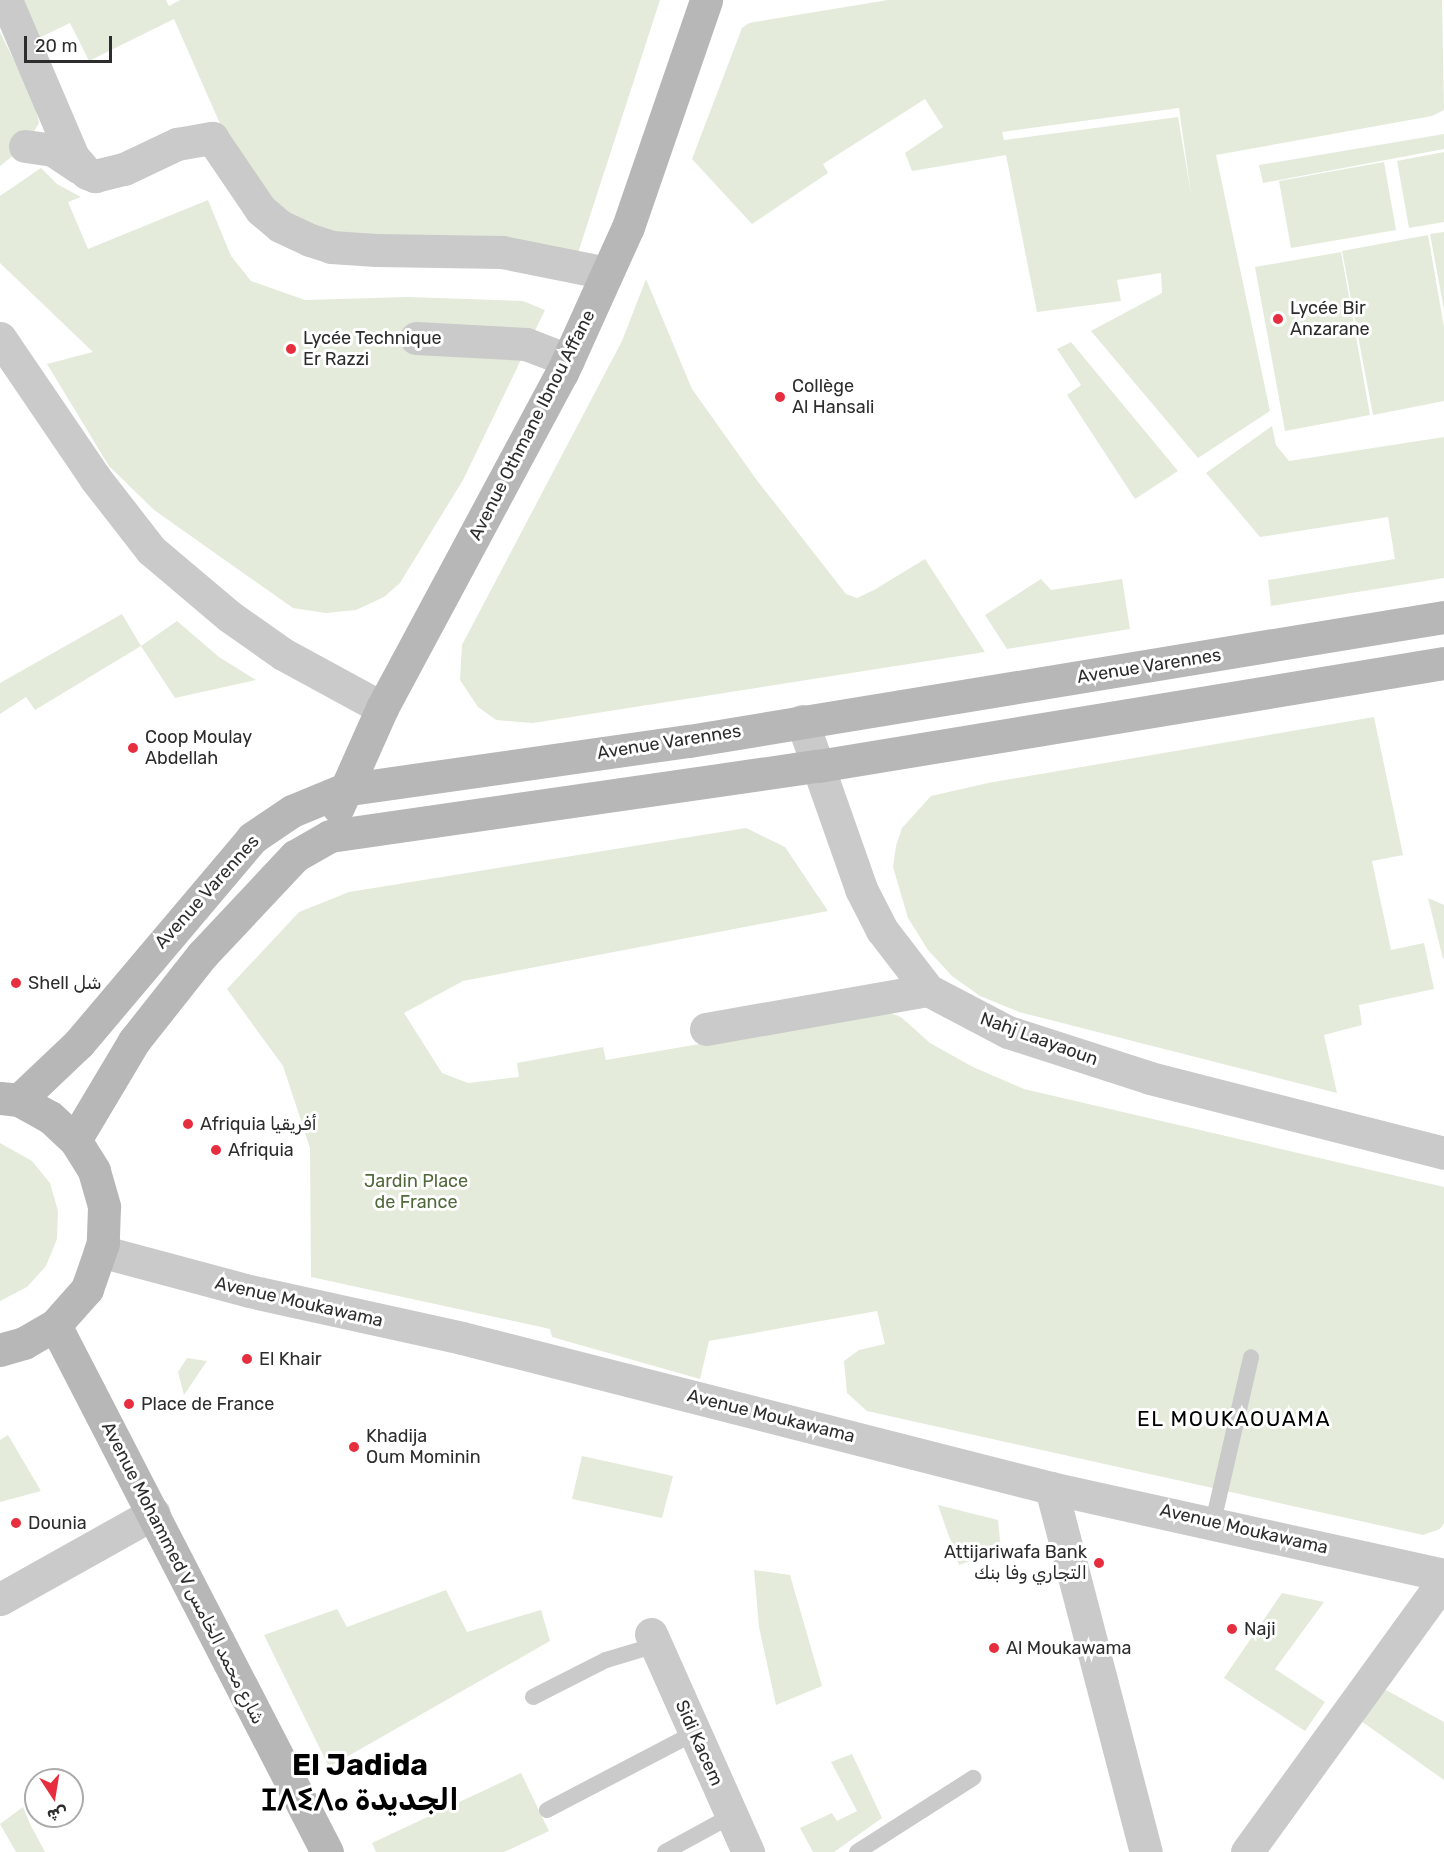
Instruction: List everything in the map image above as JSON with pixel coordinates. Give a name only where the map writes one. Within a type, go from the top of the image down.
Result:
[{"type":"main road","name":"Avenue Othmane Ibnou Affane","points":[[330,836],[343,790],[382,708],[496,501],[568,360],[635,207],[706,0]]},
{"type":"main road","name":"Avenue Varennes","points":[[9,1099],[79,1043],[252,838],[292,811],[343,790],[802,721],[1444,617]]},
{"type":"main road","points":[[1271,646],[1279,691]]},
{"type":"main road","points":[[75,1140],[134,1041],[202,955],[295,856],[330,836],[818,766],[1444,663]]},
{"type":"main road","points":[[0,1350],[24,1343],[55,1325],[87,1289],[100,1251],[104,1207],[94,1171],[75,1140],[50,1117],[9,1099]]},
{"type":"main road","name":"Avenue Mohammed V شارع محمد الخامس","points":[[55,1325],[327,1852]]},
{"type":"street","points":[[6,0],[80,168]]},
{"type":"street","points":[[25,146],[53,150],[96,176],[177,144],[212,138],[261,210],[280,226],[310,240],[331,247],[376,250],[502,252],[607,273]]},
{"type":"street","points":[[0,338],[95,478],[152,550],[195,590],[274,647],[382,708]]},
{"type":"street","points":[[416,338],[526,344],[568,360]]},
{"type":"street","name":"Nahj Laayaoun","points":[[802,721],[861,889],[882,930],[928,990],[1008,1032],[1150,1078],[1444,1153]]},
{"type":"street","points":[[706,1029],[928,990]]},
{"type":"street","name":"Avenue Moukawama","points":[[100,1251],[249,1291],[462,1338],[1051,1488],[1213,1522],[1444,1575]]},
{"type":"street","points":[[1051,1488],[1146,1852]]},
{"type":"street","points":[[0,1599],[154,1513]]},
{"type":"street","points":[[1247,1852],[1444,1580]]},
{"type":"street","name":"Sidi Kacem","points":[[653,1640],[748,1852]]},
{"type":"lane","points":[[1213,1522],[1251,1357]]},
{"type":"lane","points":[[533,1697],[606,1660],[653,1640]]},
{"type":"lane","points":[[547,1810],[694,1732]]},
{"type":"lane","points":[[857,1852],[973,1778]]},
{"type":"lane","points":[[665,1852],[731,1816]]},
{"type":"green space","points":[[20,0],[166,0],[169,6],[180,0],[660,0],[577,256],[350,241],[275,214],[232,151],[174,19],[89,61],[70,23],[39,38]]},
{"type":"green space","points":[[888,0],[1442,0],[1444,110],[1432,116],[1216,155],[1270,411],[1198,458],[1091,331],[1162,293],[1161,273],[1117,280],[1121,301],[1037,312],[1006,155],[912,171],[905,153],[943,127],[925,99],[823,164],[828,173],[752,224],[692,159],[742,28],[749,23]],"holes":[[[1179,108],[1191,194],[1178,117],[1004,140],[1002,132]]]},
{"type":"green space","points":[[0,32],[34,101],[39,123],[25,146],[0,166]]},
{"type":"green space","points":[[1444,134],[1444,149],[1263,183],[1259,165]]},
{"type":"green space","points":[[1444,152],[1444,222],[1409,228],[1397,161]]},
{"type":"green space","points":[[1384,162],[1396,230],[1291,248],[1279,181]]},
{"type":"green space","points":[[41,168],[57,184],[81,197],[68,202],[88,249],[208,200],[231,256],[251,281],[305,300],[408,297],[523,301],[545,310],[463,480],[400,583],[384,597],[356,610],[326,613],[293,608],[154,510],[109,466],[47,364],[93,352],[0,263],[0,196]]},
{"type":"green space","points":[[1444,232],[1444,310],[1430,234]]},
{"type":"green space","points":[[1428,235],[1444,327],[1444,401],[1373,415],[1342,251]]},
{"type":"green space","points":[[1341,252],[1370,415],[1285,431],[1255,267]]},
{"type":"green space","points":[[646,279],[692,389],[756,479],[846,594],[857,598],[925,559],[985,652],[533,723],[496,720],[478,707],[460,680],[462,645],[622,341]]},
{"type":"green space","points":[[1071,342],[1178,471],[1135,499],[1067,395],[1081,385],[1057,349]]},
{"type":"green space","points":[[1272,426],[1276,445],[1289,461],[1444,437],[1444,578],[1271,606],[1268,580],[1395,559],[1388,517],[1260,537],[1206,473]]},
{"type":"green space","points":[[1041,579],[1051,590],[1122,579],[1130,629],[1007,649],[985,615]]},
{"type":"green space","points":[[122,614],[141,646],[35,710],[26,697],[0,714],[0,683]]},
{"type":"green space","points":[[177,621],[219,657],[256,680],[175,698],[141,646]]},
{"type":"green space","points":[[1374,717],[1403,855],[1372,861],[1391,950],[1424,943],[1434,989],[1359,1005],[1362,1025],[1324,1035],[1337,1093],[1019,1012],[980,996],[952,976],[928,950],[908,918],[893,867],[896,846],[902,828],[931,796],[988,783]]},
{"type":"green space","name":"Jardin Place de France","points":[[746,828],[785,847],[828,911],[463,981],[404,1013],[442,1073],[468,1083],[519,1077],[517,1063],[603,1047],[606,1060],[887,1012],[901,1017],[930,1043],[973,1067],[1024,1089],[1444,1187],[1444,1523],[1440,1529],[1423,1535],[867,1411],[847,1393],[844,1361],[859,1350],[885,1344],[877,1311],[709,1341],[700,1379],[552,1337],[550,1329],[311,1277],[310,1148],[283,1066],[227,989],[299,912],[349,892]]},
{"type":"green space","points":[[1428,898],[1444,905],[1444,959],[1443,959]]},
{"type":"green space","points":[[0,1143],[32,1161],[50,1183],[58,1211],[57,1239],[46,1266],[27,1287],[0,1301]]},
{"type":"green space","points":[[187,1358],[207,1361],[184,1395],[178,1372]]},
{"type":"green space","points":[[8,1435],[41,1491],[0,1502],[0,1440]]},
{"type":"green space","points":[[582,1456],[673,1476],[662,1518],[572,1499]]},
{"type":"green space","points":[[938,1505],[998,1520],[1001,1550],[959,1565]]},
{"type":"green space","points":[[754,1570],[790,1575],[822,1686],[776,1705],[759,1627]]},
{"type":"green space","points":[[446,1590],[467,1632],[541,1610],[550,1641],[329,1767],[264,1635],[337,1609],[347,1627]]},
{"type":"green space","points":[[1282,1593],[1324,1602],[1275,1669],[1325,1702],[1305,1731],[1224,1678]]},
{"type":"green space","points":[[1377,1685],[1444,1722],[1444,1780],[1354,1716]]},
{"type":"green space","points":[[852,1754],[882,1818],[834,1852],[813,1852],[800,1828],[832,1813],[837,1821],[857,1811],[831,1762]]},
{"type":"green space","points":[[521,1773],[549,1831],[504,1852],[376,1852],[372,1843]]},
{"type":"green space","points":[[23,1807],[24,1828],[32,1828],[45,1852],[16,1852],[0,1824]]},
{"type":"place","name":"Lycée Bir Anzarane","points":[[1278,319]]},
{"type":"place","name":"Lycée Technique Er Razzi","points":[[291,349]]},
{"type":"place","name":"Collège Al Hansali","points":[[780,397]]},
{"type":"place","name":"Coop Moulay Abdellah","points":[[133,748]]},
{"type":"place","name":"Shell شل","points":[[16,983]]},
{"type":"place","name":"Afriquia أفريقيا","points":[[188,1124]]},
{"type":"place","name":"Afriquia","points":[[216,1150]]},
{"type":"place","name":"El Khair","points":[[247,1359]]},
{"type":"place","name":"Place de France","points":[[129,1404]]},
{"type":"place","name":"Khadija Oum Mominin","points":[[354,1447]]},
{"type":"place","name":"Dounia","points":[[16,1523]]},
{"type":"place","name":"Attijariwafa Bank التجاري وفا بنك","points":[[1099,1563]]},
{"type":"place","name":"Naji","points":[[1232,1629]]},
{"type":"place","name":"Al Moukawama","points":[[994,1648]]},
{"type":"district","name":"EL MOUKAOUAMA","points":[[1234,1419]]},
{"type":"district","name":"El Jadida ⵊⴷⵉⴷⴰ الجديدة","points":[[360,1782]]}]
